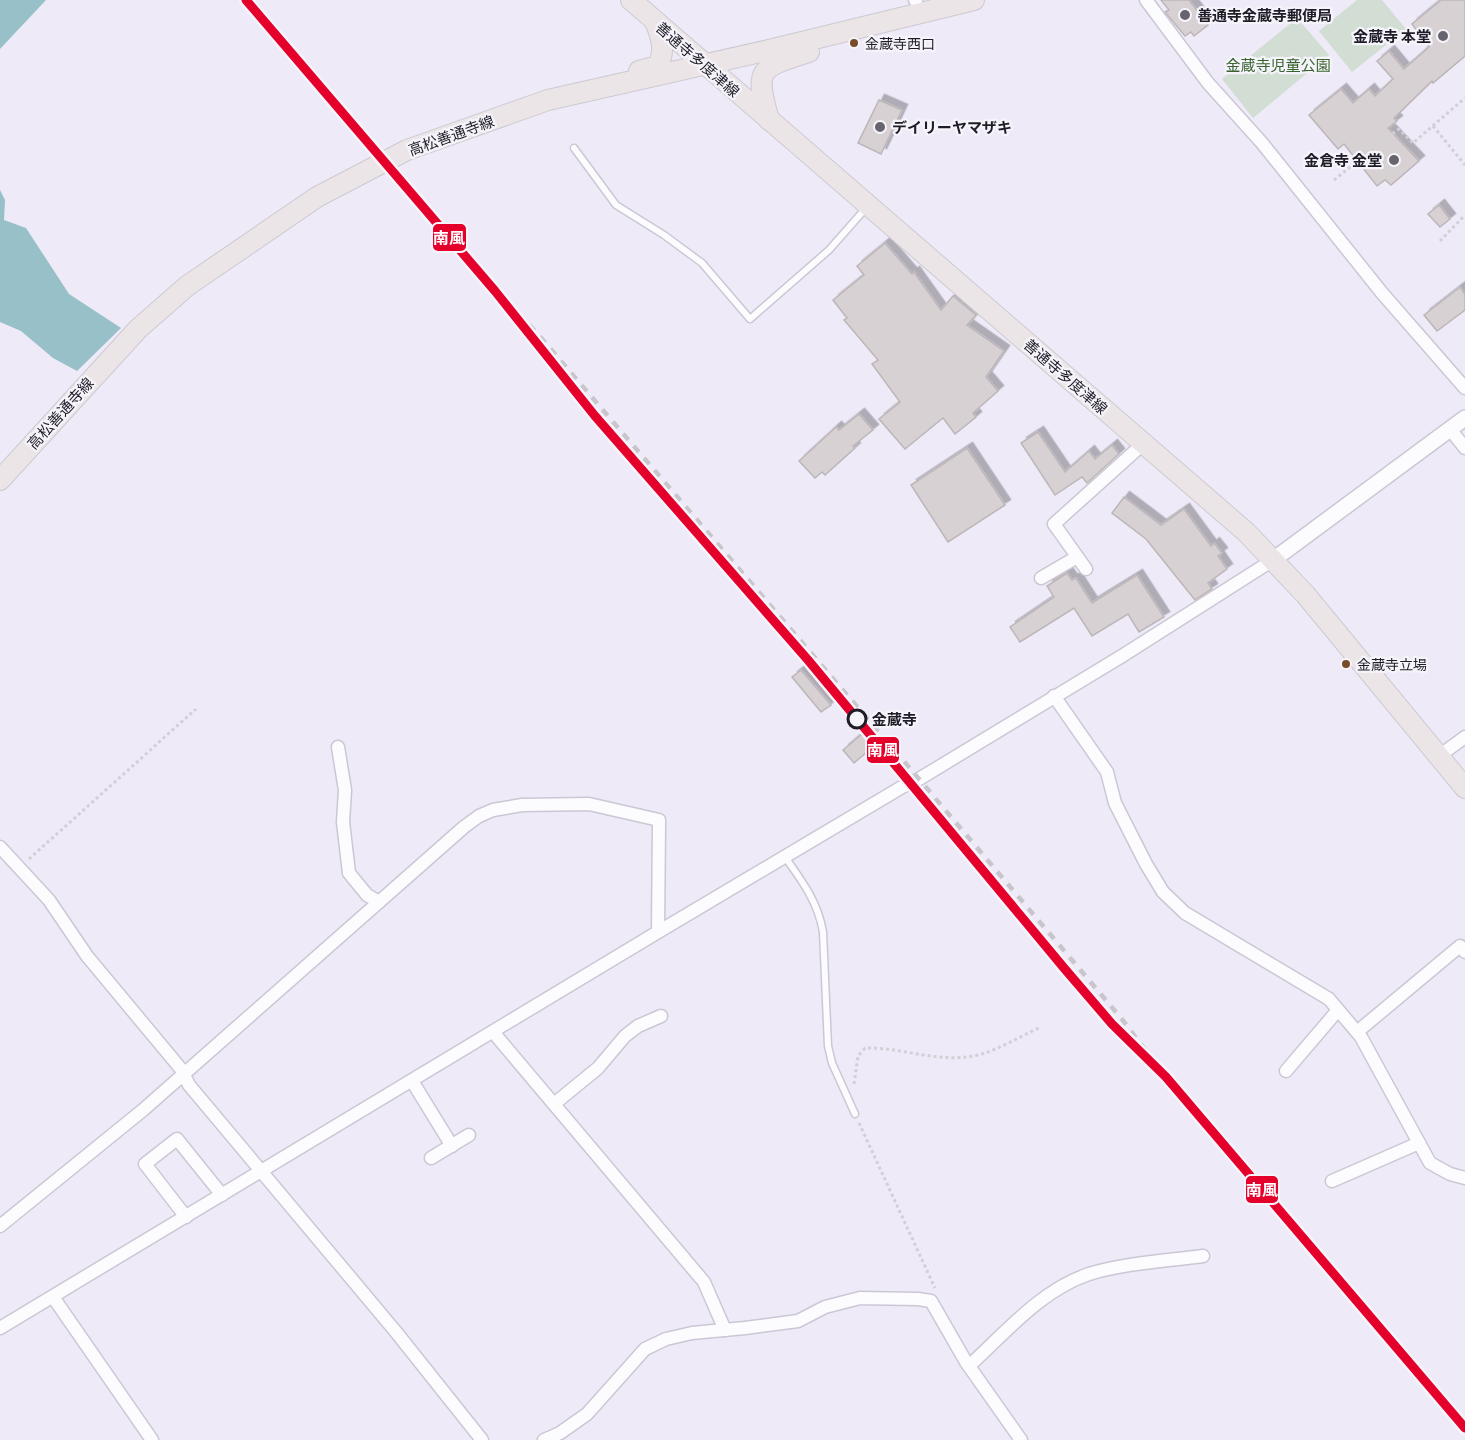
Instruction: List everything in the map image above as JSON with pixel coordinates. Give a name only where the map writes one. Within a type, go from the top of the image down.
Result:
[{"type":"main road","name":"善通寺多度津線","points":[[631,0],[1246,532],[1342,637],[1465,788]]},
{"type":"main road","name":"高松善通寺線","points":[[0,480],[87,382],[138,329],[187,286],[317,197],[407,150],[548,100],[974,0]]},
{"type":"main road","points":[[548,100],[574,87],[658,66],[663,53],[655,21]]},
{"type":"main road","points":[[769,121],[761,94],[760,79],[767,69],[784,60],[857,37],[877,23]]},
{"type":"main road","points":[[736,92],[730,78],[730,70],[741,56]]},
{"type":"street","points":[[1146,0],[1208,83],[1262,143],[1382,293],[1465,388]]},
{"type":"street","points":[[0,1328],[1122,656],[1183,613],[1274,560],[1465,418]]},
{"type":"street","points":[[1450,429],[1465,448]]},
{"type":"street","points":[[1086,568],[1054,524],[1076,496],[1143,444]]},
{"type":"street","points":[[1041,578],[1077,557]]},
{"type":"street","points":[[1054,696],[1107,772],[1115,803],[1163,892],[1185,913],[1329,999],[1357,1032],[1430,1163],[1449,1174],[1465,1178]]},
{"type":"street","points":[[1439,756],[1465,737]]},
{"type":"street","points":[[338,747],[345,790],[344,822],[349,873],[367,896],[379,902]]},
{"type":"street","points":[[0,1226],[143,1110],[479,816],[493,810],[522,805],[589,804],[659,820],[658,932]]},
{"type":"street","points":[[0,847],[49,900],[87,956],[182,1069],[189,1085],[396,1332],[482,1440]]},
{"type":"street","points":[[1357,1032],[1460,946],[1465,952]]},
{"type":"street","points":[[1286,1071],[1338,1010]]},
{"type":"street","points":[[554,1104],[598,1068],[625,1036],[638,1026],[661,1016]]},
{"type":"street","points":[[493,1032],[704,1282],[725,1330]]},
{"type":"street","points":[[412,1081],[452,1146]]},
{"type":"street","points":[[431,1158],[469,1135]]},
{"type":"street","points":[[186,1217],[145,1164],[177,1139],[222,1195]]},
{"type":"street","points":[[1332,1181],[1419,1143]]},
{"type":"street","points":[[969,1366],[1026,1313],[1051,1293],[1070,1283],[1106,1270],[1203,1256]]},
{"type":"street","points":[[52,1297],[152,1440]]},
{"type":"street","points":[[544,1440],[560,1433],[587,1414],[645,1349],[666,1339],[692,1333],[798,1321],[825,1307],[860,1298],[932,1301],[969,1366],[1021,1440]]},
{"type":"lane","points":[[574,148],[616,205],[664,235],[702,263],[750,319],[829,249],[868,205]]},
{"type":"lane","points":[[785,856],[814,900],[820,914],[823,932],[828,1046],[832,1063],[855,1114]]},
{"type":"path","points":[[1383,141],[1399,129],[1413,143],[1465,98]]},
{"type":"path","points":[[1433,126],[1465,165]]},
{"type":"path","points":[[1334,180],[1375,147]]},
{"type":"path","points":[[1440,241],[1465,215]]},
{"type":"path","points":[[19,868],[196,709]]},
{"type":"path","points":[[932,1301],[936,1286],[855,1114],[854,1080],[858,1056],[865,1048],[879,1047],[933,1057],[968,1058],[986,1053],[1039,1028]]},
{"type":"green space","points":[[1357,0],[1382,0],[1406,29],[1352,72],[1319,31]]},
{"type":"green space","name":"金蔵寺児童公園","points":[[1297,18],[1329,55],[1253,118],[1222,79]]},
{"type":"water","points":[[0,0],[46,0],[0,49]]},
{"type":"water","points":[[0,190],[5,200],[4,220],[26,228],[69,294],[121,328],[77,371],[53,358],[21,331],[0,322]]},
{"type":"building","points":[[1161,0],[1189,0],[1208,25],[1194,36],[1191,32],[1185,36],[1165,12],[1169,10]]},
{"type":"building","points":[[1441,0],[1465,0],[1465,56],[1433,83],[1432,81],[1394,118],[1397,121],[1388,128],[1419,161],[1391,185],[1385,180],[1377,186],[1344,144],[1338,149],[1309,115],[1341,89],[1353,103],[1369,89],[1375,96],[1393,79],[1377,61],[1389,51],[1404,69],[1429,47],[1412,24]]},
{"type":"building","name":"デイリーヤマザキ","points":[[879,100],[902,110],[881,154],[858,143]]},
{"type":"building","points":[[1439,205],[1450,219],[1440,227],[1428,214]]},
{"type":"building","points":[[885,243],[912,274],[914,272],[941,310],[953,296],[976,315],[967,325],[1004,351],[986,377],[998,391],[973,413],[976,417],[955,434],[943,418],[905,449],[879,419],[900,402],[872,364],[878,360],[844,320],[847,318],[833,300],[864,275],[857,266]]},
{"type":"building","points":[[1460,287],[1465,294],[1465,310],[1437,331],[1424,315]]},
{"type":"building","points":[[859,414],[873,430],[853,446],[855,448],[825,475],[822,472],[815,478],[799,461],[836,427],[839,430]]},
{"type":"building","points":[[1038,432],[1065,472],[1089,451],[1095,459],[1112,445],[1119,454],[1087,483],[1082,477],[1055,495],[1021,443]]},
{"type":"building","points":[[967,448],[1005,505],[948,542],[911,485]]},
{"type":"building","points":[[1124,497],[1161,525],[1184,509],[1211,546],[1214,543],[1222,553],[1218,556],[1227,569],[1208,583],[1212,589],[1195,600],[1146,539],[1112,513]]},
{"type":"building","points":[[1067,573],[1072,580],[1076,578],[1092,603],[1137,575],[1164,617],[1139,632],[1128,614],[1092,636],[1074,608],[1020,642],[1010,627],[1054,597],[1047,586]]},
{"type":"building","points":[[801,670],[831,705],[821,712],[792,677]]},
{"type":"building","points":[[863,733],[874,746],[854,763],[843,750]]},
{"type":"railway","points":[[495,291],[536,332],[919,779],[1121,1018],[1166,1077]]},
{"type":"transit line","name":"南風","points":[[246,0],[495,291],[595,416],[808,660],[1064,968],[1112,1024],[1166,1077],[1465,1428]]},
{"type":"place","name":"善通寺金蔵寺郵便局","points":[[1185,15]]},
{"type":"place","name":"金蔵寺 本堂","points":[[1443,36]]},
{"type":"place","name":"金蔵寺西口","points":[[854,43]]},
{"type":"place","name":"デイリーヤマザキ","points":[[880,127]]},
{"type":"place","name":"金倉寺 金堂","points":[[1394,160]]},
{"type":"place","name":"金蔵寺立場","points":[[1346,664]]},
{"type":"place","name":"金蔵寺","points":[[857,719]]}]
